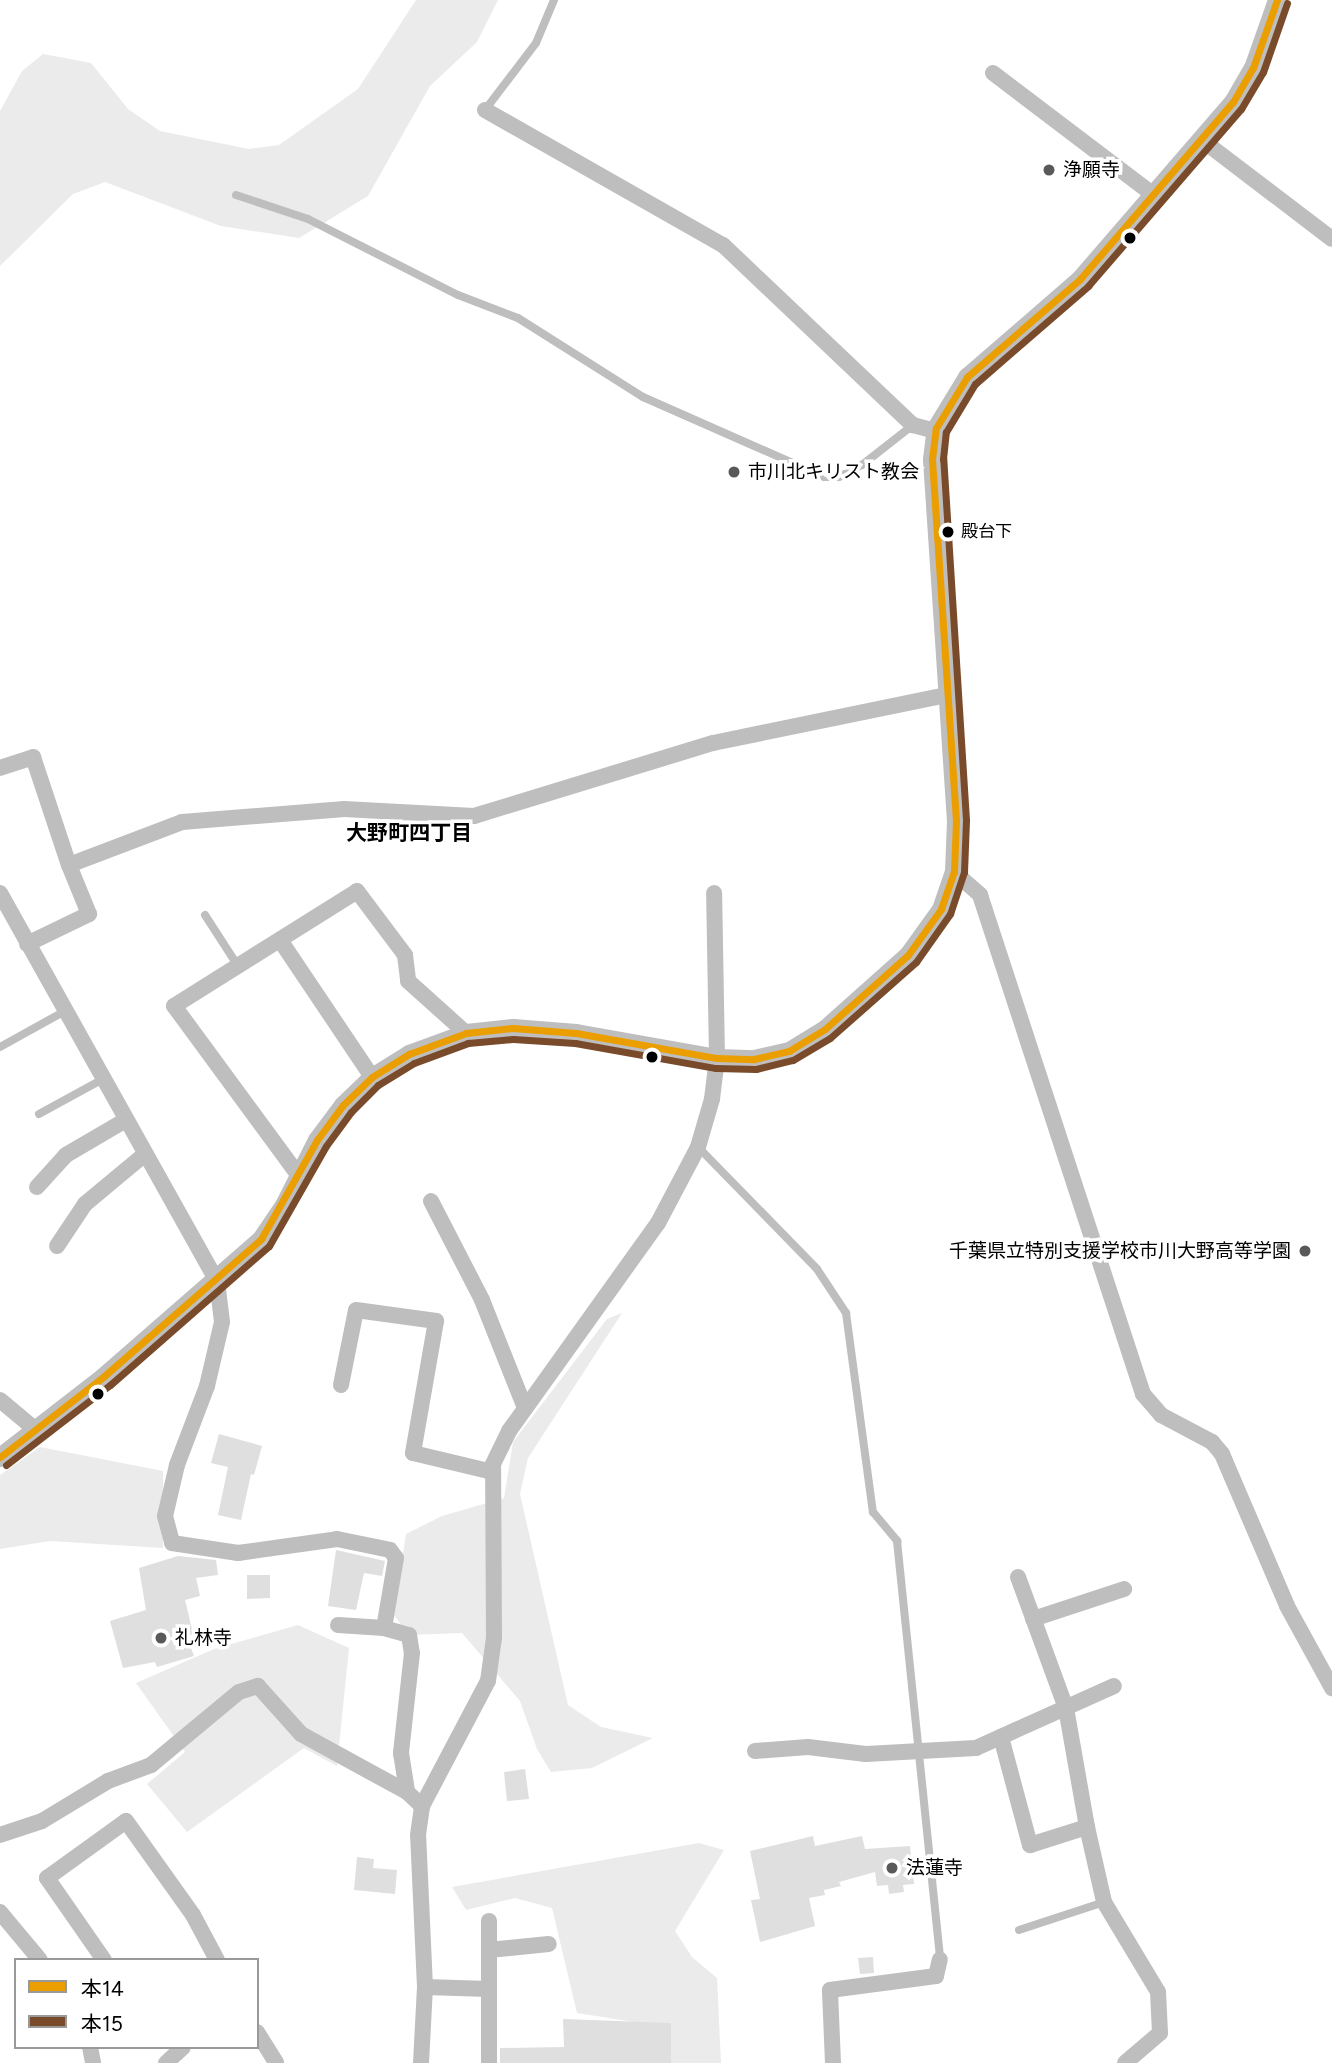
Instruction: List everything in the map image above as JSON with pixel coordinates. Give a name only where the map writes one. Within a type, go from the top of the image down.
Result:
[{"type":"street","points":[[0,1457],[217,1280],[261,1239],[317,1140],[372,1077],[410,1054],[467,1033],[513,1028],[576,1033],[717,1058],[754,1059],[789,1051],[825,1029],[908,955],[941,909],[954,872],[956,821],[932,459],[936,431],[948,403],[967,377],[1080,279],[1202,140],[1253,68],[1277,0]]},
{"type":"street","points":[[993,73],[1154,195]]},
{"type":"street","points":[[485,110],[723,245],[913,425],[936,431]]},
{"type":"street","points":[[1202,140],[1332,239]]},
{"type":"street","points":[[69,864],[182,822],[344,809],[474,816],[713,743],[947,695]]},
{"type":"street","points":[[0,768],[33,757],[89,914],[27,944]]},
{"type":"street","points":[[954,872],[979,895],[1143,1394],[1161,1415],[1212,1442],[1222,1454],[1287,1606],[1332,1688]]},
{"type":"street","points":[[299,1176],[174,1006],[356,891],[405,955],[408,981],[467,1033]]},
{"type":"street","points":[[0,893],[217,1280],[222,1322],[207,1386],[174,1478],[166,1516],[172,1543],[237,1553],[337,1539],[390,1550],[396,1558],[384,1628]]},
{"type":"street","points":[[421,2063],[425,1987],[418,1835],[422,1806],[488,1681],[494,1638],[493,1472],[509,1430],[658,1223],[698,1147],[712,1099],[717,1058],[715,893]]},
{"type":"street","points":[[279,940],[372,1077]]},
{"type":"street","points":[[37,1187],[66,1155],[126,1120]]},
{"type":"street","points":[[57,1246],[85,1204],[145,1154]]},
{"type":"street","points":[[431,1201],[482,1300],[525,1408]]},
{"type":"street","points":[[341,1385],[356,1310],[436,1321],[413,1453],[493,1472]]},
{"type":"street","points":[[0,1400],[36,1430]]},
{"type":"street","points":[[1018,1577],[1066,1708],[1087,1827],[1104,1902],[1158,1992],[1160,2033],[1125,2063]]},
{"type":"street","points":[[1033,1619],[1124,1589]]},
{"type":"street","points":[[338,1625],[384,1628],[409,1635],[412,1653],[401,1753],[407,1792]]},
{"type":"street","points":[[0,1835],[42,1821],[108,1781],[151,1765],[239,1692],[258,1686],[301,1734],[407,1792],[422,1806]]},
{"type":"street","points":[[755,1751],[808,1747],[866,1754],[919,1754],[976,1748],[1115,1686]]},
{"type":"street","points":[[1001,1737],[1030,1845],[1087,1827]]},
{"type":"street","points":[[103,1958],[47,1878],[126,1821],[193,1915],[216,1958]]},
{"type":"street","points":[[0,1912],[38,1958]]},
{"type":"street","points":[[489,1922],[489,2063]]},
{"type":"street","points":[[489,1950],[549,1944]]},
{"type":"street","points":[[834,2063],[830,1990],[936,1976],[940,1959]]},
{"type":"street","points":[[425,1987],[489,1989]]},
{"type":"street","points":[[259,2035],[276,2063]]},
{"type":"lane","points":[[485,110],[536,43],[554,0]]},
{"type":"lane","points":[[236,194],[308,219],[458,295],[519,317],[643,397],[824,477],[839,477],[862,465],[913,425]]},
{"type":"lane","points":[[205,915],[238,966]]},
{"type":"lane","points":[[0,1047],[65,1011]]},
{"type":"lane","points":[[39,1114],[103,1079]]},
{"type":"lane","points":[[698,1147],[817,1269],[846,1313],[873,1512],[897,1541],[940,1959]]},
{"type":"lane","points":[[1020,1930],[1104,1902]]},
{"type":"shaded area","points":[[416,0],[498,0],[477,42],[430,86],[368,196],[299,238],[221,226],[105,182],[73,194],[0,266],[0,111],[22,71],[43,54],[91,63],[128,109],[160,131],[249,149],[279,145],[358,89]]},
{"type":"shaded area","points":[[622,1313],[528,1458],[520,1494],[568,1705],[601,1727],[653,1738],[592,1768],[551,1772],[537,1749],[520,1701],[462,1633],[409,1635],[394,1615],[406,1534],[442,1516],[504,1498],[513,1442],[607,1319]]},
{"type":"shaded area","points":[[40,1447],[163,1471],[163,1548],[50,1541],[0,1549],[0,1475]]},
{"type":"shaded area","points":[[298,1625],[349,1648],[337,1766],[304,1748],[187,1832],[147,1784],[185,1752],[136,1683],[214,1649]]},
{"type":"shaded area","points":[[699,1843],[724,1850],[675,1931],[692,1957],[717,1978],[721,2063],[660,2063],[666,2027],[577,2013],[552,1908],[515,1898],[466,1910],[452,1887]]},
{"type":"building","points":[[219,1434],[262,1446],[254,1475],[251,1474],[241,1520],[218,1515],[228,1467],[211,1463]]},
{"type":"building","points":[[336,1550],[385,1561],[382,1576],[364,1573],[356,1610],[328,1606]]},
{"type":"building","points":[[178,1556],[216,1560],[218,1575],[196,1578],[200,1596],[185,1600],[196,1646],[191,1648],[194,1656],[157,1667],[155,1662],[123,1668],[110,1621],[146,1610],[139,1568]]},
{"type":"building","points":[[247,1575],[270,1575],[270,1598],[247,1599]]},
{"type":"building","points":[[525,1769],[529,1799],[507,1801],[504,1772]]},
{"type":"building","points":[[813,1836],[815,1846],[862,1836],[865,1849],[910,1846],[914,1884],[903,1885],[904,1892],[889,1894],[888,1885],[877,1886],[875,1872],[839,1882],[841,1886],[824,1890],[825,1895],[809,1898],[815,1926],[760,1942],[751,1900],[760,1899],[750,1851]]},
{"type":"building","points":[[357,1857],[374,1859],[373,1868],[397,1870],[395,1894],[354,1890]]},
{"type":"building","points":[[873,1957],[874,1973],[860,1974],[858,1958]]},
{"type":"building","points":[[563,2019],[671,2023],[671,2063],[500,2063],[500,2048],[564,2047]]},
{"type":"transit line","name":"本14","points":[[0,1457],[103,1377],[261,1239],[317,1140],[343,1105],[372,1077],[409,1054],[466,1033],[513,1028],[576,1033],[717,1058],[754,1059],[789,1051],[825,1029],[908,955],[941,909],[954,872],[956,821],[932,459],[936,428],[967,377],[1080,279],[1233,102],[1253,68],[1277,0]]},
{"type":"transit line","name":"本15","points":[[6,1465],[110,1385],[269,1246],[326,1146],[351,1112],[378,1085],[414,1063],[468,1043],[513,1039],[575,1043],[716,1068],[756,1069],[793,1060],[830,1038],[916,962],[950,914],[964,872],[966,820],[943,459],[946,432],[975,384],[1088,286],[1241,109],[1263,72],[1287,3]]},
{"type":"place","name":"浄願寺","points":[[1049,170]]},
{"type":"place","name":"市川北キリスト教会","points":[[734,472]]},
{"type":"place","name":"殿台下","points":[[948,532]]},
{"type":"place","name":"千葉県立特別支援学校市川大野高等学園","points":[[1305,1251]]},
{"type":"place","name":"礼林寺","points":[[161,1638]]},
{"type":"place","name":"法蓮寺","points":[[892,1868]]},
{"type":"district","name":"大野町四丁目","points":[[409,833]]}]
